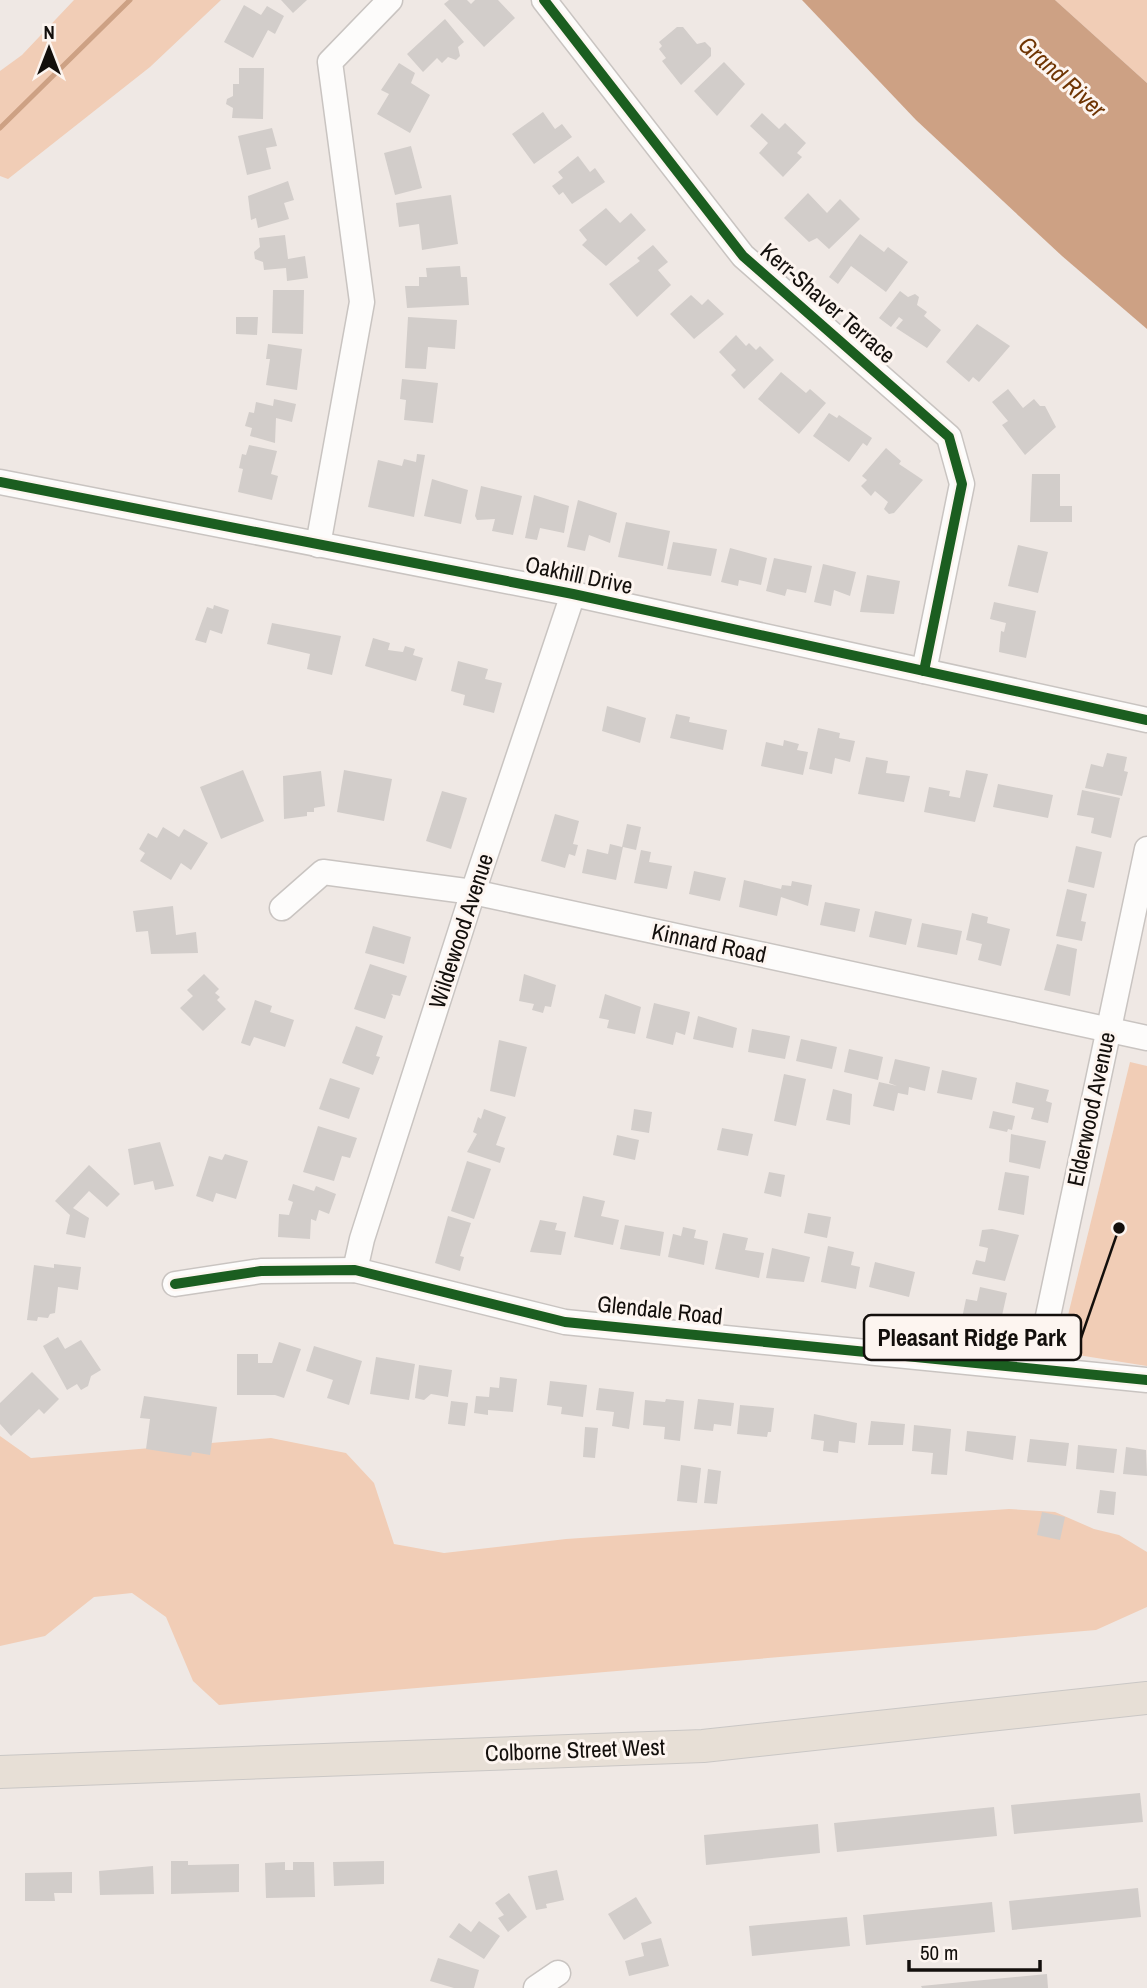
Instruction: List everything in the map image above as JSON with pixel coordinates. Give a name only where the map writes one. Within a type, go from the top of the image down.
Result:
[{"type":"main road","name":"Colborne Street West","points":[[0,1772],[703,1746],[1147,1698]]},
{"type":"street","points":[[318,545],[362,303],[330,62],[390,0]]},
{"type":"street","name":"Kerr-Shaver Terrace","points":[[544,0],[743,256],[949,437],[962,484],[924,671]]},
{"type":"street","name":"Oakhill Drive","points":[[0,482],[573,594],[1147,720]]},
{"type":"street","name":"Wildewood Avenue","points":[[355,1270],[362,1239],[573,594]]},
{"type":"street","name":"Elderwood Avenue","points":[[1037,1368],[1147,849]]},
{"type":"street","name":"Kinnard Road","points":[[282,908],[323,872],[474,892],[1147,1038]]},
{"type":"street","name":"Glendale Road","points":[[175,1284],[261,1271],[355,1270],[565,1322],[1147,1380]]},
{"type":"street","points":[[536,1988],[558,1973]]},
{"type":"shaded area","points":[[74,0],[221,0],[150,67],[8,179],[0,176],[0,71],[22,55]]},
{"type":"shaded area","points":[[1055,0],[1147,0],[1147,83]]},
{"type":"shaded area","points":[[1130,1062],[1147,1066],[1147,1366],[1059,1352]]},
{"type":"shaded area","points":[[0,1436],[31,1458],[271,1438],[346,1453],[374,1483],[394,1544],[444,1553],[566,1539],[1009,1509],[1055,1512],[1094,1529],[1119,1535],[1147,1552],[1147,1607],[1096,1630],[219,1705],[193,1681],[166,1617],[132,1593],[94,1597],[45,1636],[0,1646]]},
{"type":"water","name":"Grand River","points":[[802,0],[1055,0],[1147,83],[1147,329],[1062,256],[916,120]]},
{"type":"building","points":[[281,0],[307,0],[293,13]]},
{"type":"building","points":[[449,0],[467,0],[471,4],[475,0],[498,0],[515,18],[484,47],[444,4]]},
{"type":"building","points":[[244,5],[261,15],[267,6],[284,16],[275,34],[268,30],[253,58],[224,42]]},
{"type":"building","points":[[445,19],[464,42],[458,47],[460,56],[456,60],[448,57],[442,63],[437,58],[423,72],[407,54]]},
{"type":"building","points":[[677,27],[683,27],[697,44],[705,42],[711,48],[711,56],[681,85],[662,61],[666,58],[659,49],[662,46],[659,42]]},
{"type":"building","points":[[724,62],[745,84],[717,116],[694,91]]},
{"type":"building","points":[[399,63],[415,73],[411,83],[430,95],[410,133],[377,114],[389,94],[381,90]]},
{"type":"building","points":[[239,68],[264,68],[263,119],[232,118],[233,108],[226,104],[227,99],[233,96],[233,84],[239,84]]},
{"type":"building","points":[[543,112],[555,129],[562,124],[572,137],[534,164],[512,134]]},
{"type":"building","points":[[762,113],[779,129],[785,123],[806,143],[797,153],[802,157],[783,177],[759,153],[768,143],[750,126]]},
{"type":"building","points":[[272,128],[277,146],[266,148],[271,169],[247,175],[238,136]]},
{"type":"building","points":[[411,146],[422,188],[395,195],[384,153]]},
{"type":"building","points":[[578,156],[590,172],[595,168],[605,182],[572,204],[563,192],[559,195],[552,186],[563,178],[558,172]]},
{"type":"building","points":[[288,181],[294,200],[284,203],[289,219],[258,228],[256,218],[251,220],[248,196]]},
{"type":"building","points":[[808,193],[827,213],[840,199],[860,219],[829,249],[817,238],[809,242],[784,218]]},
{"type":"building","points":[[451,195],[458,244],[422,250],[419,224],[399,227],[396,203]]},
{"type":"building","points":[[606,208],[620,223],[631,213],[646,230],[606,266],[582,245],[587,240],[579,230]]},
{"type":"building","points":[[860,234],[884,252],[888,247],[908,262],[886,292],[851,266],[838,284],[829,277]]},
{"type":"building","points":[[285,235],[288,259],[305,256],[308,278],[287,281],[286,268],[264,270],[263,262],[255,259],[254,252],[260,247],[259,238]]},
{"type":"building","points":[[653,245],[668,262],[658,270],[671,285],[637,317],[609,284],[640,261],[637,258]]},
{"type":"building","points":[[460,266],[461,277],[467,277],[469,305],[407,308],[405,286],[419,286],[419,277],[427,277],[426,268]]},
{"type":"building","points":[[273,290],[304,290],[303,334],[272,333]]},
{"type":"building","points":[[900,291],[908,297],[915,294],[919,297],[917,305],[927,312],[924,316],[941,330],[927,348],[896,328],[903,320],[899,317],[891,327],[879,318]]},
{"type":"building","points":[[691,295],[702,305],[708,299],[724,314],[694,339],[670,314]]},
{"type":"building","points":[[236,317],[258,317],[257,335],[236,334]]},
{"type":"building","points":[[408,317],[457,320],[455,349],[428,347],[426,369],[405,368]]},
{"type":"building","points":[[977,324],[1010,346],[979,382],[973,377],[969,382],[946,362]]},
{"type":"building","points":[[736,335],[746,346],[749,343],[756,350],[760,346],[774,360],[744,389],[731,375],[736,370],[719,352]]},
{"type":"building","points":[[268,344],[302,349],[297,390],[266,385],[270,359],[266,359]]},
{"type":"building","points":[[781,372],[806,393],[810,389],[826,403],[799,434],[758,399]]},
{"type":"building","points":[[402,379],[438,383],[433,423],[404,420],[406,400],[400,399]]},
{"type":"building","points":[[1008,389],[1023,408],[1034,399],[1040,406],[1045,406],[1056,427],[1025,455],[1002,425],[1008,421],[992,402]]},
{"type":"building","points":[[274,399],[296,404],[292,422],[276,418],[275,443],[250,436],[252,428],[245,426],[249,412],[254,413],[256,402],[273,406]]},
{"type":"building","points":[[829,413],[837,418],[839,415],[872,438],[867,446],[863,443],[849,462],[813,436]]},
{"type":"building","points":[[249,445],[277,451],[271,474],[278,476],[272,500],[238,492],[243,469],[239,468],[242,454],[246,455]]},
{"type":"building","points":[[886,448],[901,461],[899,464],[923,480],[894,513],[889,514],[884,509],[888,502],[875,491],[871,496],[861,486],[867,480],[862,476]]},
{"type":"building","points":[[417,454],[425,455],[414,517],[368,507],[378,460],[402,466],[404,459],[416,462]]},
{"type":"building","points":[[1032,474],[1060,474],[1060,506],[1072,506],[1072,522],[1030,522]]},
{"type":"building","points":[[432,479],[468,490],[461,524],[424,516]]},
{"type":"building","points":[[481,486],[522,496],[513,535],[492,531],[495,519],[477,520],[475,516]]},
{"type":"building","points":[[534,495],[569,506],[564,533],[540,528],[537,540],[525,538]]},
{"type":"building","points":[[578,500],[617,513],[610,543],[589,535],[585,551],[567,547]]},
{"type":"building","points":[[626,522],[670,531],[663,566],[618,557]]},
{"type":"building","points":[[673,542],[717,549],[711,576],[667,569]]},
{"type":"building","points":[[1018,545],[1048,552],[1038,593],[1008,586]]},
{"type":"building","points":[[730,548],[767,558],[761,585],[739,580],[738,586],[721,582]]},
{"type":"building","points":[[774,558],[812,566],[806,593],[787,589],[785,596],[766,591]]},
{"type":"building","points":[[823,564],[856,572],[850,596],[834,590],[831,606],[814,602]]},
{"type":"building","points":[[867,575],[900,581],[894,614],[860,612]]},
{"type":"building","points":[[994,602],[1036,611],[1026,658],[999,652],[1001,631],[1004,632],[1006,623],[990,619]]},
{"type":"building","points":[[214,605],[229,610],[222,634],[210,630],[206,643],[195,640],[207,607],[213,609]]},
{"type":"building","points":[[272,623],[341,636],[332,675],[307,669],[310,654],[267,644]]},
{"type":"building","points":[[373,638],[390,643],[388,650],[403,652],[405,646],[415,649],[413,655],[423,658],[416,681],[365,666]]},
{"type":"building","points":[[458,661],[488,669],[485,679],[502,683],[494,713],[463,705],[465,695],[451,691]]},
{"type":"building","points":[[607,706],[646,718],[640,743],[602,731]]},
{"type":"building","points":[[676,714],[690,717],[689,722],[727,730],[723,750],[670,738]]},
{"type":"building","points":[[818,728],[840,733],[839,738],[855,741],[850,762],[835,758],[832,774],[809,769]]},
{"type":"building","points":[[784,740],[799,744],[797,750],[808,752],[803,775],[761,766],[766,742],[783,746]]},
{"type":"building","points":[[1107,753],[1127,757],[1124,771],[1128,772],[1122,796],[1085,788],[1091,764],[1103,767]]},
{"type":"building","points":[[866,757],[888,761],[886,773],[910,776],[904,802],[858,794]]},
{"type":"building","points":[[243,770],[264,821],[221,839],[200,787]]},
{"type":"building","points":[[344,770],[392,779],[384,821],[337,812]]},
{"type":"building","points":[[966,770],[988,774],[975,822],[924,812],[929,787],[950,791],[949,796],[960,798]]},
{"type":"building","points":[[321,771],[325,806],[314,808],[314,812],[307,812],[307,816],[284,819],[283,776]]},
{"type":"building","points":[[998,784],[1053,795],[1048,818],[993,807]]},
{"type":"building","points":[[1082,790],[1120,798],[1111,838],[1091,833],[1094,818],[1077,815]]},
{"type":"building","points":[[442,791],[467,798],[451,849],[426,841]]},
{"type":"building","points":[[555,814],[579,821],[573,844],[578,845],[575,856],[569,854],[565,868],[541,861]]},
{"type":"building","points":[[627,824],[641,827],[636,850],[623,847],[616,880],[582,873],[587,849],[608,854],[610,844],[622,847]]},
{"type":"building","points":[[163,827],[179,837],[184,829],[208,843],[191,870],[181,863],[171,880],[140,861],[145,853],[139,849],[148,833],[157,838]]},
{"type":"building","points":[[1076,846],[1102,852],[1094,888],[1068,882]]},
{"type":"building","points":[[641,850],[651,852],[649,862],[672,866],[667,889],[634,883]]},
{"type":"building","points":[[694,871],[726,878],[720,901],[689,894]]},
{"type":"building","points":[[744,880],[781,889],[782,885],[791,886],[792,881],[812,885],[808,906],[781,897],[777,916],[739,907]]},
{"type":"building","points":[[1067,889],[1087,894],[1081,921],[1086,922],[1082,941],[1056,936]]},
{"type":"building","points":[[825,902],[860,909],[855,932],[820,925]]},
{"type":"building","points":[[173,906],[176,935],[196,932],[198,953],[151,954],[148,931],[136,932],[133,911]]},
{"type":"building","points":[[875,911],[912,919],[906,945],[869,937]]},
{"type":"building","points":[[972,913],[988,917],[987,923],[1010,929],[1001,966],[978,960],[982,944],[966,940]]},
{"type":"building","points":[[922,923],[962,931],[957,955],[917,947]]},
{"type":"building","points":[[373,926],[411,937],[404,964],[365,953]]},
{"type":"building","points":[[1057,944],[1077,949],[1070,996],[1044,990]]},
{"type":"building","points":[[370,964],[407,976],[400,996],[391,994],[393,996],[385,1019],[354,1009]]},
{"type":"building","points":[[204,974],[219,989],[215,993],[220,997],[217,1000],[226,1009],[203,1031],[180,1008],[193,996],[187,990]]},
{"type":"building","points":[[524,974],[556,985],[551,1007],[545,1006],[543,1013],[532,1010],[534,1004],[519,1001]]},
{"type":"building","points":[[605,994],[641,1007],[635,1034],[607,1028],[609,1020],[599,1018]]},
{"type":"building","points":[[255,1000],[272,1006],[270,1012],[294,1020],[285,1047],[254,1037],[250,1046],[241,1043]]},
{"type":"building","points":[[654,1003],[690,1012],[685,1035],[676,1032],[673,1045],[646,1038]]},
{"type":"building","points":[[698,1016],[737,1028],[733,1048],[693,1039]]},
{"type":"building","points":[[356,1026],[383,1036],[376,1056],[380,1057],[373,1075],[342,1063]]},
{"type":"building","points":[[752,1029],[790,1036],[785,1059],[748,1052]]},
{"type":"building","points":[[801,1039],[837,1047],[832,1069],[796,1061]]},
{"type":"building","points":[[499,1040],[527,1047],[515,1097],[490,1091]]},
{"type":"building","points":[[849,1049],[883,1057],[878,1080],[844,1072]]},
{"type":"building","points":[[895,1059],[930,1067],[925,1091],[909,1087],[908,1095],[898,1093],[894,1111],[873,1106],[879,1082],[897,1086],[889,1083]]},
{"type":"building","points":[[942,1070],[977,1078],[972,1100],[937,1093]]},
{"type":"building","points":[[784,1074],[806,1079],[796,1126],[774,1121]]},
{"type":"building","points":[[330,1078],[360,1088],[349,1119],[319,1109]]},
{"type":"building","points":[[1016,1082],[1049,1090],[1046,1101],[1052,1103],[1048,1123],[1031,1119],[1034,1108],[1012,1103]]},
{"type":"building","points":[[833,1089],[852,1094],[850,1125],[826,1120]]},
{"type":"building","points":[[484,1109],[506,1117],[496,1145],[505,1148],[500,1163],[467,1152],[477,1134],[473,1132]]},
{"type":"building","points":[[634,1109],[652,1112],[649,1133],[631,1130]]},
{"type":"building","points":[[993,1111],[1015,1116],[1012,1130],[1008,1129],[1007,1132],[989,1128]]},
{"type":"building","points":[[318,1126],[357,1138],[350,1158],[342,1156],[334,1181],[303,1172]]},
{"type":"building","points":[[722,1128],[753,1134],[748,1156],[717,1150]]},
{"type":"building","points":[[1011,1134],[1046,1141],[1040,1169],[1009,1162]]},
{"type":"building","points":[[617,1135],[639,1140],[635,1160],[613,1155]]},
{"type":"building","points":[[160,1142],[174,1186],[155,1190],[153,1181],[134,1185],[128,1149]]},
{"type":"building","points":[[225,1154],[248,1161],[236,1199],[216,1193],[213,1202],[196,1196],[209,1156],[222,1160]]},
{"type":"building","points":[[467,1161],[491,1169],[474,1219],[451,1211]]},
{"type":"building","points":[[89,1165],[120,1194],[107,1207],[89,1191],[73,1208],[89,1218],[85,1238],[66,1234],[70,1215],[55,1201]]},
{"type":"building","points":[[769,1172],[785,1175],[781,1197],[764,1193]]},
{"type":"building","points":[[1005,1172],[1029,1176],[1024,1215],[998,1210]]},
{"type":"building","points":[[293,1184],[314,1191],[316,1186],[336,1194],[329,1214],[319,1210],[316,1221],[311,1219],[310,1239],[278,1237],[279,1214],[289,1215],[293,1202],[288,1200]]},
{"type":"building","points":[[583,1196],[605,1201],[601,1216],[619,1220],[613,1245],[574,1237]]},
{"type":"building","points":[[808,1213],[831,1217],[827,1238],[804,1233]]},
{"type":"building","points":[[448,1216],[471,1223],[460,1256],[464,1257],[460,1271],[435,1263]]},
{"type":"building","points":[[540,1220],[557,1223],[555,1230],[566,1232],[561,1255],[530,1252]]},
{"type":"building","points":[[625,1225],[664,1232],[660,1256],[620,1249]]},
{"type":"building","points":[[683,1227],[696,1230],[694,1238],[708,1241],[704,1265],[668,1257],[673,1234],[681,1236]]},
{"type":"building","points":[[992,1229],[1019,1235],[1005,1281],[972,1274],[976,1260],[985,1262],[988,1248],[979,1246],[982,1230]]},
{"type":"building","points":[[723,1233],[748,1238],[745,1250],[764,1253],[759,1278],[715,1269]]},
{"type":"building","points":[[828,1246],[854,1252],[851,1265],[860,1267],[856,1289],[821,1282]]},
{"type":"building","points":[[772,1248],[810,1257],[804,1282],[766,1278]]},
{"type":"building","points":[[875,1262],[915,1272],[909,1297],[869,1287]]},
{"type":"building","points":[[54,1264],[81,1267],[78,1290],[58,1287],[55,1313],[48,1318],[38,1317],[37,1321],[27,1320],[34,1265],[54,1268]]},
{"type":"building","points":[[980,1287],[1007,1293],[999,1329],[961,1323],[966,1299],[977,1301]]},
{"type":"building","points":[[58,1337],[65,1349],[81,1340],[101,1370],[91,1376],[88,1386],[81,1390],[77,1384],[67,1390],[43,1346]]},
{"type":"building","points":[[279,1342],[301,1349],[284,1398],[275,1395],[237,1395],[237,1354],[258,1354],[258,1363],[272,1363]]},
{"type":"building","points":[[314,1346],[362,1361],[349,1405],[327,1398],[333,1380],[306,1371]]},
{"type":"building","points":[[376,1357],[415,1364],[409,1400],[370,1394]]},
{"type":"building","points":[[419,1365],[452,1370],[448,1397],[431,1394],[424,1400],[415,1398]]},
{"type":"building","points":[[32,1372],[59,1399],[44,1414],[39,1409],[11,1436],[0,1424],[0,1403]]},
{"type":"building","points":[[500,1377],[517,1379],[513,1412],[488,1410],[488,1415],[474,1413],[476,1396],[489,1397],[490,1387],[499,1388]]},
{"type":"building","points":[[550,1381],[587,1385],[583,1417],[561,1414],[562,1407],[547,1405]]},
{"type":"building","points":[[599,1388],[634,1392],[629,1429],[612,1426],[614,1412],[596,1410]]},
{"type":"building","points":[[144,1396],[217,1407],[210,1455],[192,1452],[191,1456],[146,1449],[150,1419],[140,1418]]},
{"type":"building","points":[[666,1399],[684,1401],[680,1441],[664,1439],[665,1427],[643,1425],[645,1400],[665,1402]]},
{"type":"building","points":[[698,1399],[734,1403],[731,1426],[714,1424],[713,1431],[694,1429]]},
{"type":"building","points":[[451,1401],[468,1403],[465,1426],[448,1424]]},
{"type":"building","points":[[740,1405],[774,1408],[771,1432],[768,1432],[767,1437],[737,1434]]},
{"type":"building","points":[[814,1414],[857,1423],[855,1443],[839,1441],[838,1453],[823,1451],[824,1441],[811,1439]]},
{"type":"building","points":[[871,1421],[905,1424],[903,1445],[868,1445]]},
{"type":"building","points":[[914,1425],[951,1429],[947,1475],[931,1474],[933,1453],[912,1451]]},
{"type":"building","points":[[585,1427],[598,1428],[595,1458],[583,1457]]},
{"type":"building","points":[[967,1431],[1016,1436],[1013,1460],[965,1451]]},
{"type":"building","points":[[1030,1439],[1069,1443],[1066,1466],[1027,1462]]},
{"type":"building","points":[[1078,1445],[1117,1449],[1114,1473],[1076,1469]]},
{"type":"building","points":[[1126,1447],[1146,1450],[1147,1476],[1123,1474]]},
{"type":"building","points":[[681,1465],[701,1468],[697,1503],[677,1501]]},
{"type":"building","points":[[708,1469],[721,1471],[717,1504],[704,1503]]},
{"type":"building","points":[[1100,1490],[1116,1492],[1114,1515],[1097,1513]]},
{"type":"building","points":[[1042,1512],[1065,1517],[1060,1540],[1037,1535]]},
{"type":"building","points":[[1140,1793],[1143,1822],[1014,1834],[1011,1805]]},
{"type":"building","points":[[994,1807],[997,1836],[837,1852],[834,1823]]},
{"type":"building","points":[[818,1824],[820,1853],[706,1865],[704,1835]]},
{"type":"building","points":[[171,1861],[188,1861],[188,1865],[239,1864],[239,1892],[171,1894]]},
{"type":"building","points":[[384,1861],[384,1884],[334,1886],[333,1862]]},
{"type":"building","points":[[285,1862],[285,1870],[293,1870],[293,1862],[314,1862],[315,1897],[266,1898],[265,1863]]},
{"type":"building","points":[[153,1866],[154,1894],[100,1895],[99,1871]]},
{"type":"building","points":[[557,1870],[564,1900],[546,1904],[547,1908],[536,1910],[528,1876]]},
{"type":"building","points":[[72,1872],[72,1893],[54,1893],[55,1901],[25,1901],[25,1873]]},
{"type":"building","points":[[1138,1888],[1141,1917],[1012,1930],[1009,1901]]},
{"type":"building","points":[[509,1893],[527,1917],[508,1932],[498,1918],[504,1915],[495,1903]]},
{"type":"building","points":[[636,1897],[652,1923],[624,1940],[608,1914]]},
{"type":"building","points":[[992,1902],[995,1932],[866,1945],[863,1915]]},
{"type":"building","points":[[847,1917],[850,1946],[752,1956],[749,1926]]},
{"type":"building","points":[[479,1921],[500,1936],[484,1959],[449,1937],[459,1923],[471,1932]]},
{"type":"building","points":[[661,1938],[669,1966],[629,1976],[625,1961],[644,1956],[641,1943]]},
{"type":"building","points":[[438,1958],[479,1970],[474,1988],[454,1988],[430,1981]]},
{"type":"building","points":[[1047,1974],[1048,1988],[921,1986]]},
{"type":"waterway","points":[[0,128],[130,0]]},
{"type":"cycle path","points":[[544,0],[743,256],[949,437],[962,484],[924,671]]},
{"type":"cycle path","points":[[0,482],[573,594],[1147,720]]},
{"type":"cycle path","points":[[175,1284],[261,1271],[355,1270],[565,1322],[1147,1380]]},
{"type":"place","name":"Pleasant Ridge Park","points":[[1119,1228]]}]
